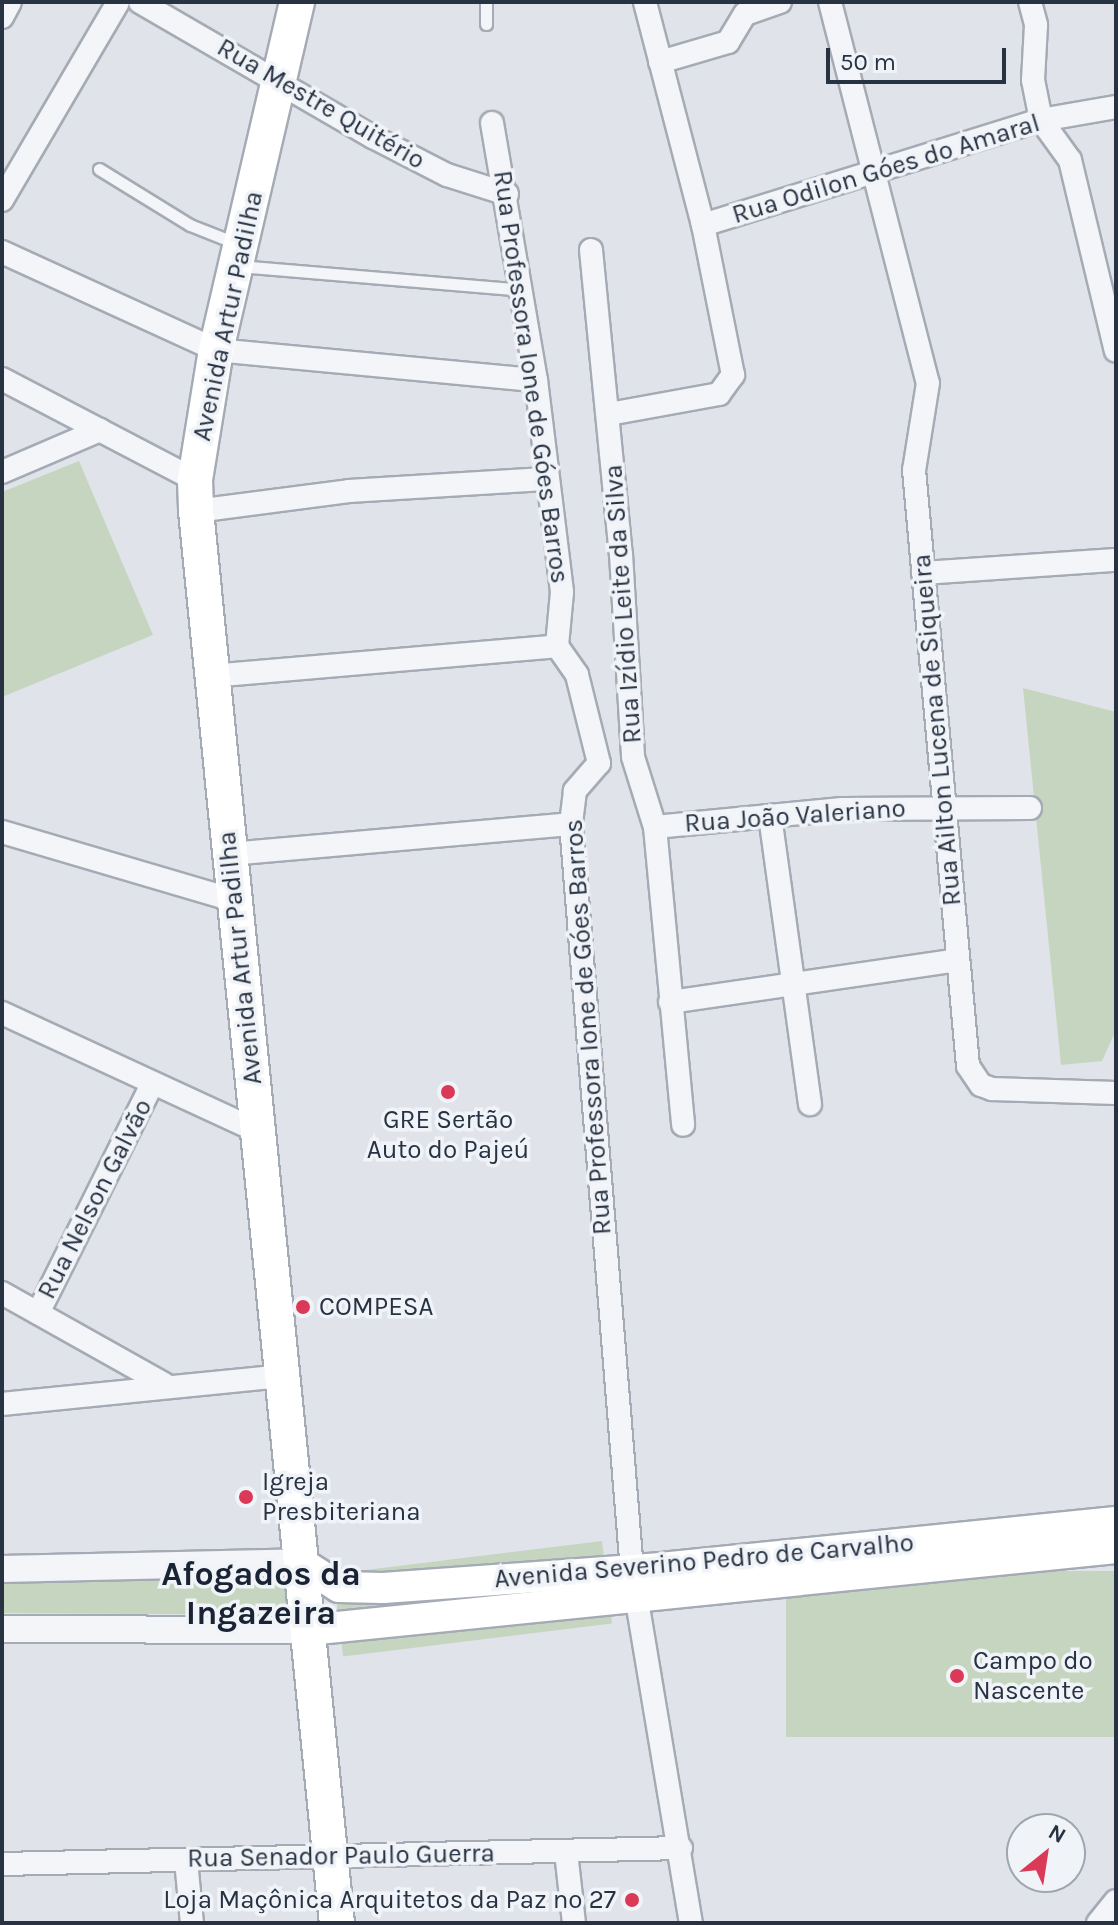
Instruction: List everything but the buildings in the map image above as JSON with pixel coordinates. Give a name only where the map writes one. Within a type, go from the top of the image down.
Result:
[{"type":"main road","name":"Avenida Artur Padilha","points":[[297,2],[216,350],[195,495],[210,676],[259,1132],[337,1923]]},
{"type":"main road","name":"Avenida Severino Pedro de Carvalho","points":[[308,1630],[648,1581],[749,1571],[1116,1522]]},
{"type":"main road","name":"Avenida Severino Pedro de Carvalho","points":[[749,1571],[1116,1548]]},
{"type":"main road","name":"Avenida Severino Pedro de Carvalho","points":[[300,1562],[330,1584],[357,1589],[648,1581]]},
{"type":"street","points":[[2,17],[10,2]]},
{"type":"street","points":[[2,200],[118,2]]},
{"type":"street","name":"Rua Mestre Quitério","points":[[140,2],[435,169],[507,194]]},
{"type":"street","points":[[609,414],[719,394],[731,383],[703,225],[645,2]]},
{"type":"street","points":[[660,62],[728,42],[745,14],[780,2]]},
{"type":"street","name":"Rua Ailton Lucena de Siqueira","points":[[830,2],[926,372],[927,396],[914,470],[968,1066],[981,1085],[1116,1093]]},
{"type":"street","points":[[1030,2],[1036,25],[1033,80],[1041,120],[1070,160],[1116,351]]},
{"type":"street","name":"Rua Odilon Góes do Amaral","points":[[703,225],[873,175],[1041,120],[1116,107]]},
{"type":"street","name":"Rua Professora Ione de Góes Barros","points":[[492,123],[507,194],[536,380],[545,479],[562,592],[557,646]]},
{"type":"street","name":"Rua Izídio Leite da Silva","points":[[591,250],[609,414],[633,757],[655,827],[683,1125]]},
{"type":"street","points":[[2,252],[216,350],[536,380]]},
{"type":"street","points":[[2,379],[100,430],[195,495],[349,491],[545,479]]},
{"type":"street","points":[[2,472],[100,430]]},
{"type":"street","points":[[923,573],[1116,560]]},
{"type":"street","points":[[210,676],[557,646],[577,675],[599,763],[633,757]]},
{"type":"street","name":"Rua Professora Ione de Góes Barros","points":[[599,763],[575,791],[571,824],[648,1581],[691,1923]]},
{"type":"street","name":"Rua João Valeriano","points":[[655,827],[770,816],[944,806],[1030,808]]},
{"type":"street","points":[[770,816],[810,1104]]},
{"type":"street","points":[[229,854],[571,824]]},
{"type":"street","points":[[2,832],[233,900]]},
{"type":"street","points":[[670,1002],[957,960]]},
{"type":"street","points":[[2,1013],[151,1086],[259,1132]]},
{"type":"street","name":"Rua Nelson Galvão","points":[[38,1313],[151,1086]]},
{"type":"street","points":[[2,1293],[164,1384]]},
{"type":"street","points":[[2,1404],[164,1384],[281,1376]]},
{"type":"street","points":[[2,1569],[300,1562]]},
{"type":"street","points":[[2,1629],[308,1630]]},
{"type":"street","name":"Rua Senador Paulo Guerra","points":[[2,1864],[681,1848]]},
{"type":"street","points":[[566,1852],[574,1923]]},
{"type":"street","points":[[186,1860],[192,1923]]},
{"type":"street","points":[[1098,1923],[1116,1901]]},
{"type":"lane","points":[[486,2],[486,24]]},
{"type":"lane","points":[[99,169],[240,255],[522,290]]},
{"type":"green space","points":[[79,461],[153,635],[2,697],[2,492]]},
{"type":"green space","points":[[1023,688],[1116,712],[1116,1030],[1102,1061],[1061,1065]]},
{"type":"green space","points":[[602,1541],[612,1623],[343,1656],[333,1574]]},
{"type":"green space","name":"Campo do Nascente","points":[[786,1571],[1116,1571],[1116,1737],[786,1737]]},
{"type":"green space","points":[[284,1573],[289,1615],[2,1613],[2,1582]]},
{"type":"place","name":"GRE Sertão Auto do Pajeú","points":[[448,1092]]},
{"type":"place","name":"COMPESA","points":[[303,1307]]},
{"type":"place","name":"Igreja Presbiteriana","points":[[246,1497]]},
{"type":"place","name":"Campo do Nascente","points":[[957,1676]]},
{"type":"place","name":"Loja Maçônica Arquitetos da Paz nº 27","points":[[632,1900]]},
{"type":"district","name":"Afogados da Ingazeira","points":[[261,1594]]}]
